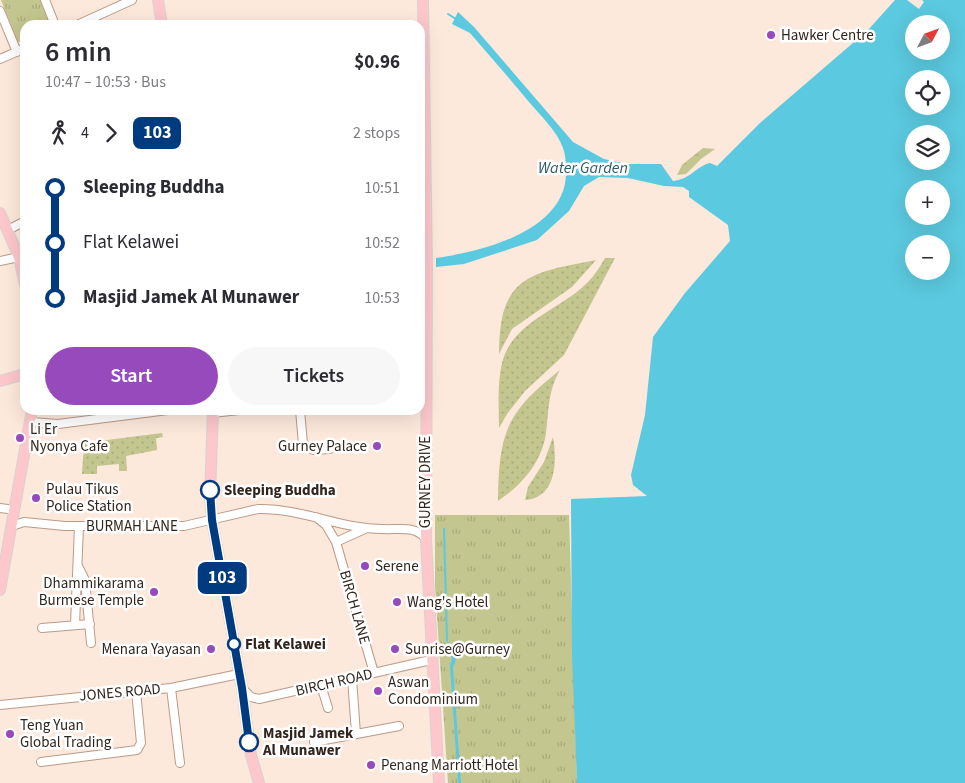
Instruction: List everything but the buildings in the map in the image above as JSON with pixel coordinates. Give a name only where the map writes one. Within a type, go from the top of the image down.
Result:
[{"type":"main road","points":[[158,0],[161,20]]},
{"type":"main road","name":"GURNEY DRIVE","points":[[423,0],[423,20]]},
{"type":"main road","points":[[0,213],[20,262]]},
{"type":"main road","points":[[0,381],[20,375]]},
{"type":"main road","points":[[0,590],[32,415]]},
{"type":"main road","points":[[213,415],[210,496],[212,520],[240,674],[256,783]]},
{"type":"main road","name":"GURNEY DRIVE","points":[[424,415],[431,660],[439,783]]},
{"type":"street","points":[[45,0],[52,20]]},
{"type":"street","points":[[88,20],[132,0]]},
{"type":"street","points":[[0,10],[20,48]]},
{"type":"street","points":[[0,59],[20,50]]},
{"type":"street","points":[[8,230],[20,224]]},
{"type":"street","points":[[2,260],[19,257]]},
{"type":"street","points":[[31,422],[58,424],[129,415]]},
{"type":"street","points":[[300,415],[303,444],[313,450],[330,450]]},
{"type":"street","points":[[0,508],[15,510]]},
{"type":"street","name":"BURMAH LANE","points":[[12,526],[24,522],[79,526],[184,526],[258,509],[283,510],[367,528],[413,529],[426,538]]},
{"type":"street","name":"BIRCH LANE","points":[[314,516],[326,526],[336,542],[374,673]]},
{"type":"street","points":[[75,625],[79,526]]},
{"type":"street","points":[[336,542],[367,528]]},
{"type":"street","points":[[78,566],[85,580],[91,643]]},
{"type":"street","points":[[42,628],[90,624]]},
{"type":"street","name":"BIRCH ROAD","points":[[242,688],[250,697],[259,699],[431,660]]},
{"type":"street","name":"JONES ROAD","points":[[0,705],[171,688],[240,674]]},
{"type":"street","points":[[352,678],[356,734]]},
{"type":"street","points":[[321,685],[328,708]]},
{"type":"street","points":[[171,688],[180,763]]},
{"type":"street","points":[[41,762],[136,750],[141,743],[136,691]]},
{"type":"street","points":[[314,742],[399,726]]},
{"type":"green space","points":[[1,0],[40,0],[48,20],[20,20],[20,41],[18,42]]},
{"type":"green space","points":[[703,148],[715,149],[701,159],[686,174],[677,175],[682,165]]},
{"type":"green space","points":[[605,258],[615,258],[564,355],[525,391],[507,414],[499,428],[499,379],[507,349],[526,327],[576,293],[587,283]]},
{"type":"green space","points":[[596,260],[572,287],[512,329],[499,354],[500,328],[505,308],[512,293],[522,283],[536,275],[553,269]]},
{"type":"green space","points":[[560,370],[551,393],[546,433],[540,454],[523,480],[498,501],[501,457],[509,426],[517,412],[528,399]]},
{"type":"green space","points":[[162,433],[163,437],[156,438],[157,450],[126,456],[127,471],[119,471],[119,464],[97,466],[97,474],[82,474],[84,443]]},
{"type":"green space","points":[[553,437],[555,456],[553,476],[549,485],[536,498],[525,500],[528,487],[544,462]]},
{"type":"green space","points":[[435,515],[569,515],[577,783],[448,783],[435,586]]},
{"type":"water","name":"Water Garden","points":[[895,0],[907,0],[919,9],[924,2],[922,0],[965,0],[965,783],[577,783],[572,654],[571,499],[647,496],[633,485],[631,475],[645,415],[653,337],[685,293],[730,241],[728,225],[689,197],[689,191],[683,187],[664,186],[628,178],[599,177],[584,186],[569,211],[537,240],[464,264],[436,267],[436,258],[497,244],[518,235],[536,224],[552,210],[562,194],[566,174],[564,151],[553,130],[470,33],[452,24],[458,12],[474,27],[573,142],[604,159],[627,164],[661,164],[673,181],[679,180],[710,163],[717,166],[760,123],[868,30]]},
{"type":"water","points":[[443,528],[445,528],[448,641],[456,657],[453,667],[461,783],[458,783],[450,666],[452,658],[447,651],[451,650],[446,640]]},
{"type":"waterway","points":[[448,14],[456,19]]},
{"type":"bus line","name":"103","points":[[210,490],[217,555],[242,688],[249,742]]},
{"type":"place","name":"Hawker Centre","points":[[771,35]]},
{"type":"place","name":"Li Er Nyonya Cafe","points":[[20,438]]},
{"type":"place","name":"Gurney Palace","points":[[377,446]]},
{"type":"place","name":"Sleeping Buddha","points":[[210,490]]},
{"type":"place","name":"Pulau Tikus Police Station","points":[[36,498]]},
{"type":"place","name":"Serene","points":[[365,566]]},
{"type":"place","name":"Dhammikarama Burmese Temple","points":[[154,592]]},
{"type":"place","name":"Wang's Hotel","points":[[397,602]]},
{"type":"place","name":"Flat Kelawei","points":[[234,644]]},
{"type":"place","name":"Menara Yayasan","points":[[211,649]]},
{"type":"place","name":"Sunrise@Gurney","points":[[395,649]]},
{"type":"place","name":"Aswan Condominium","points":[[378,691]]},
{"type":"place","name":"Teng Yuan Global Trading","points":[[10,734]]},
{"type":"place","name":"Masjid Jamek Al Munawer","points":[[249,742]]},
{"type":"place","name":"Penang Marriott Hotel","points":[[371,765]]}]
